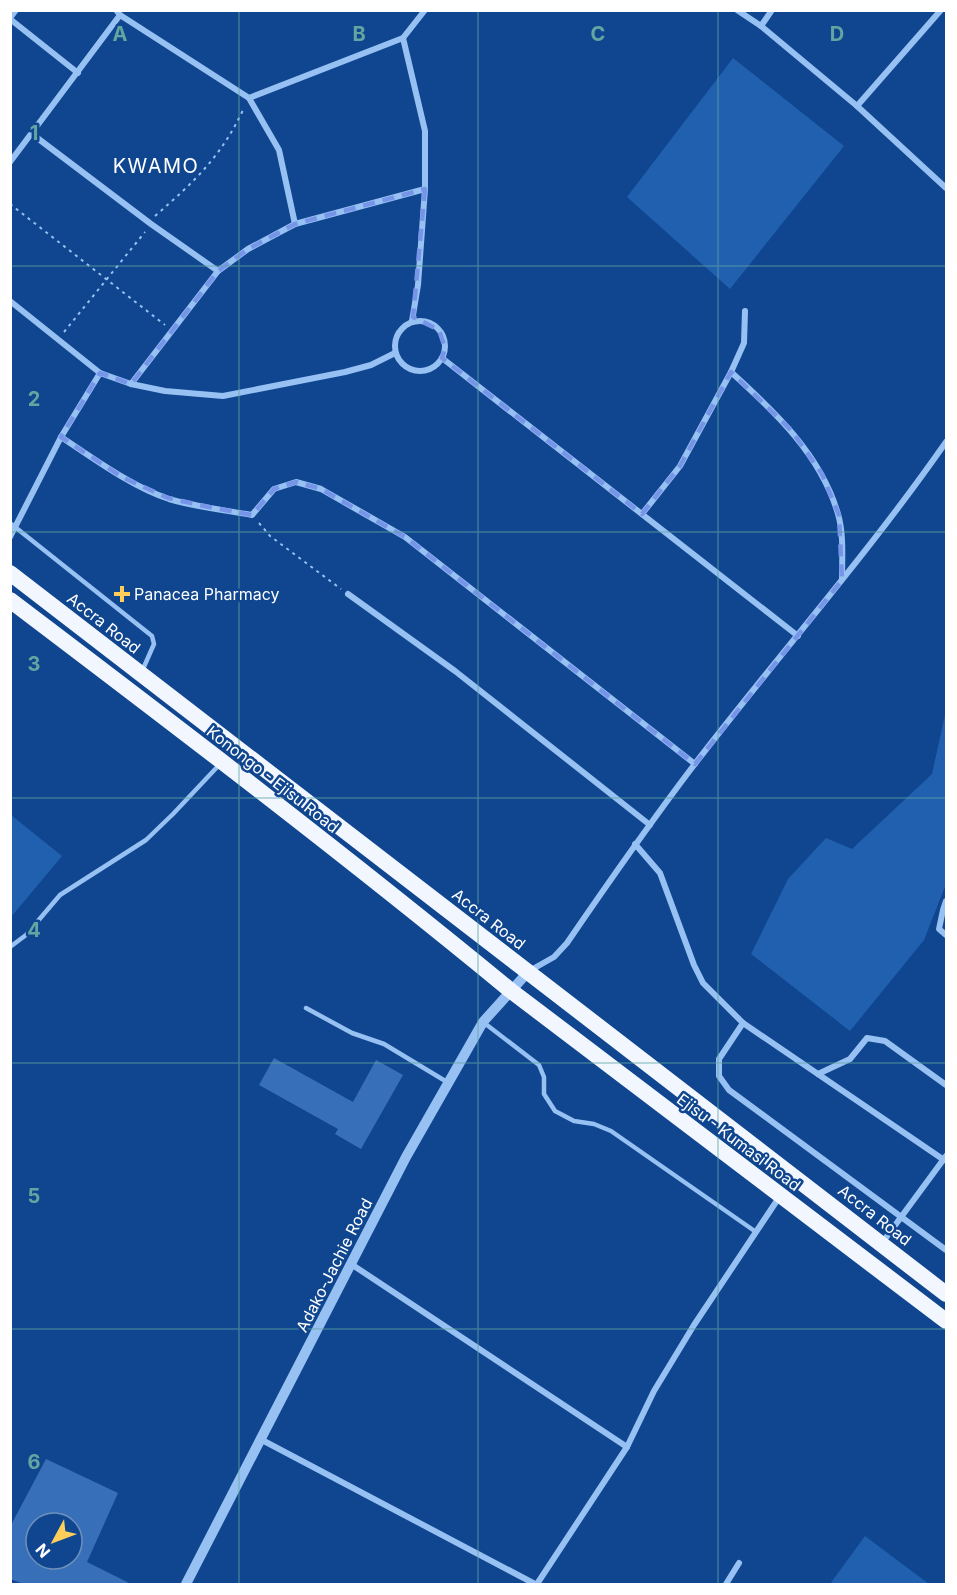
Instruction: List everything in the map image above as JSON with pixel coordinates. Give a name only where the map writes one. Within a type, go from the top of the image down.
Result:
[{"type":"highway","name":"Accra Road","points":[[10,573],[946,1294]]},
{"type":"highway","name":"Konongo - Ejisu Road","points":[[10,600],[222,762],[446,937],[510,990]]},
{"type":"highway","name":"Ejisu - Kumasi Road","points":[[510,990],[946,1322]]},
{"type":"street","points":[[16,10],[10,19],[78,73]]},
{"type":"street","points":[[249,98],[403,38],[424,10]]},
{"type":"street","points":[[737,10],[761,26],[857,106],[946,188]]},
{"type":"street","points":[[761,26],[772,10]]},
{"type":"street","points":[[857,106],[941,10]]},
{"type":"street","points":[[10,162],[78,73],[118,13],[249,98],[279,150],[295,225]]},
{"type":"street","points":[[403,38],[425,131],[425,189],[418,285],[412,321]]},
{"type":"street","points":[[33,134],[150,223],[218,271]]},
{"type":"street","points":[[131,384],[218,271],[248,249],[295,225],[425,189]]},
{"type":"street","points":[[10,302],[100,373],[131,384],[165,392],[223,396],[345,372],[371,365],[395,353]]},
{"type":"street","points":[[642,514],[680,466],[731,372],[744,343],[745,311]]},
{"type":"street","points":[[422,320],[431,323],[444,338],[445,348],[442,358],[427,370],[417,371],[408,368],[400,362],[395,353],[394,343],[397,334],[403,326],[412,321],[422,320]]},
{"type":"street","points":[[442,358],[798,636]]},
{"type":"street","points":[[731,372],[791,430],[822,474],[839,515],[842,580]]},
{"type":"street","points":[[10,537],[13,525],[61,437],[100,373]]},
{"type":"street","points":[[61,437],[122,477],[168,498],[252,515],[274,489],[296,482],[321,489],[405,537],[695,764]]},
{"type":"street","points":[[528,972],[554,957],[567,943],[635,844],[695,764],[842,580],[946,442]]},
{"type":"street","points":[[348,594],[455,671],[650,825]]},
{"type":"street","points":[[635,844],[660,873],[694,965],[703,983],[743,1023],[945,1158],[882,1244]]},
{"type":"street","points":[[946,902],[939,929],[946,935]]},
{"type":"street","name":"Adako-Jachie Road","points":[[188,1584],[406,1157],[483,1022],[528,972]]},
{"type":"street","points":[[743,1023],[719,1059],[719,1076],[729,1090],[946,1250]]},
{"type":"street","points":[[818,1074],[850,1059],[867,1038],[885,1041],[946,1085]]},
{"type":"street","points":[[262,1440],[536,1584],[627,1447],[654,1391],[694,1325],[780,1197]]},
{"type":"street","points":[[351,1264],[627,1447]]},
{"type":"street","points":[[726,1584],[739,1563]]},
{"type":"lane","points":[[13,525],[152,636],[154,644],[141,675]]},
{"type":"lane","points":[[10,947],[26,935],[60,895],[146,840],[222,762]]},
{"type":"lane","points":[[306,1008],[352,1034],[384,1044],[449,1083]]},
{"type":"lane","points":[[483,1022],[539,1065],[544,1077],[544,1094],[555,1111],[574,1121],[594,1124],[611,1131],[756,1232]]},
{"type":"path","points":[[58,339],[150,223],[207,168],[231,136],[249,98]]},
{"type":"path","points":[[10,204],[172,331]]},
{"type":"path","points":[[252,515],[270,536],[348,594]]},
{"type":"highlighted area","points":[[425,189],[413,317],[439,330],[445,348],[442,358],[642,514],[680,466],[731,372],[791,430],[822,474],[839,515],[842,580],[695,764],[405,537],[321,489],[296,482],[274,489],[252,515],[209,507],[168,498],[122,477],[61,437],[100,373],[131,384],[218,271],[248,249],[295,224]]},
{"type":"shaded area","points":[[733,58],[844,146],[730,289],[627,197]]},
{"type":"shaded area","points":[[946,710],[946,884],[924,940],[850,1031],[751,954],[788,879],[826,838],[852,849],[932,774]]},
{"type":"shaded area","points":[[11,815],[62,856],[11,917]]},
{"type":"shaded area","points":[[865,1536],[929,1584],[830,1584]]},
{"type":"building","points":[[274,1058],[353,1102],[376,1060],[403,1075],[361,1149],[335,1134],[338,1129],[259,1085]]},
{"type":"building","points":[[46,1459],[118,1493],[87,1562],[131,1584],[24,1584],[10,1579],[10,1527]]},
{"type":"place","name":"Panacea Pharmacy","points":[[122,594]]},
{"type":"district","name":"KWAMO","points":[[156,166]]}]
